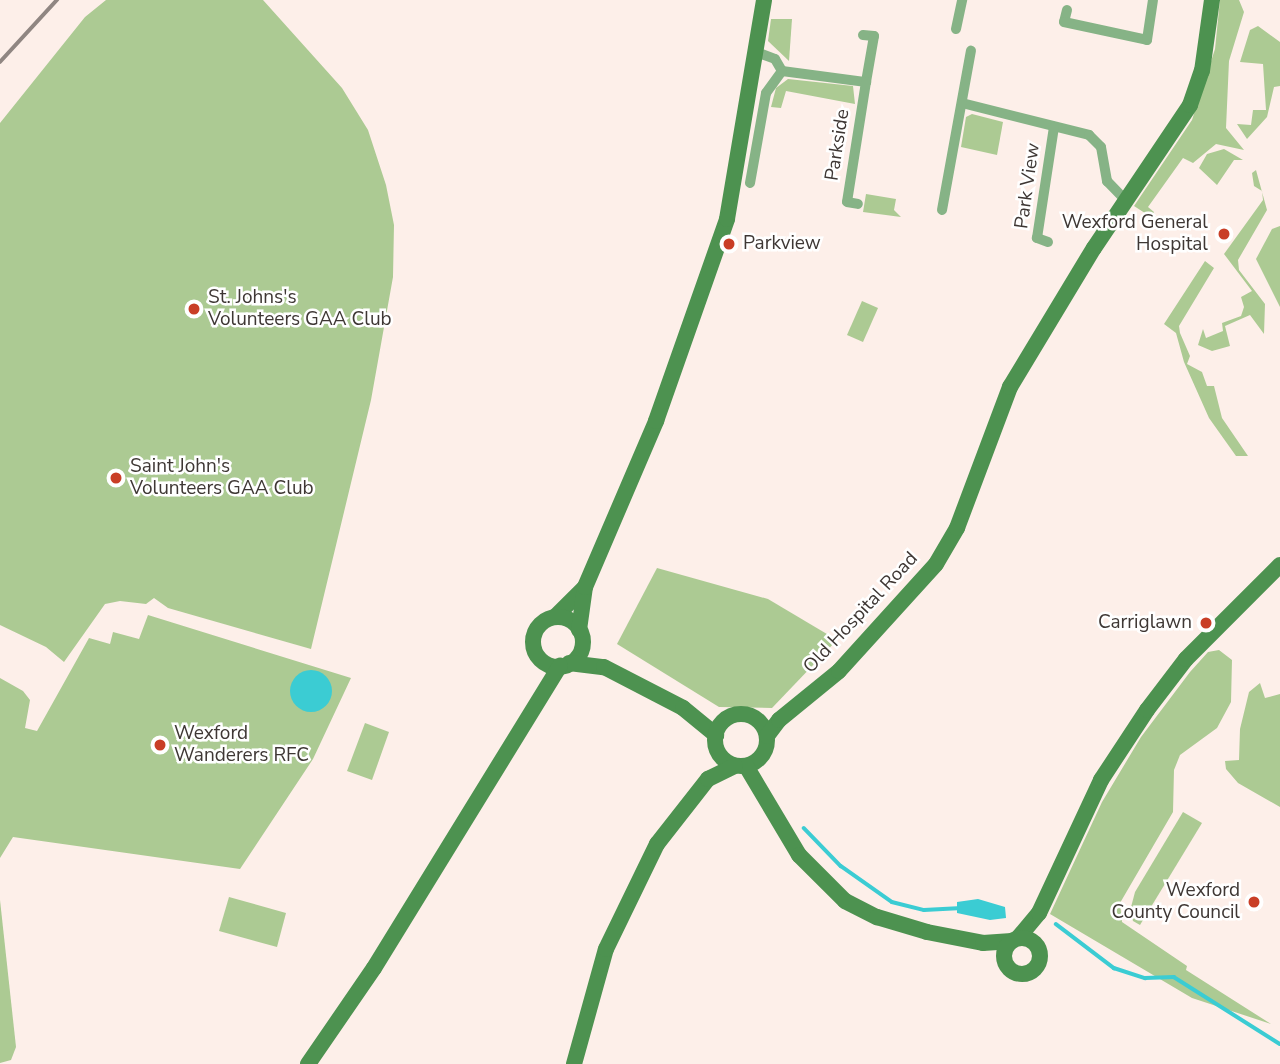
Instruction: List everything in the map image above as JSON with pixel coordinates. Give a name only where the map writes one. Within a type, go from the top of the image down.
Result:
[{"type":"street","points":[[308,1064],[374,968],[540,695],[581,649],[585,587],[656,421],[709,276],[740,163],[764,0]]},
{"type":"street","points":[[956,29],[962,0]]},
{"type":"street","points":[[1067,10],[1064,22],[1147,40],[1153,0]]},
{"type":"street","name":"Old Hospital Road","points":[[767,736],[779,720],[839,671],[936,564],[957,528],[1010,387],[1126,201],[1190,105],[1202,71],[1212,0]]},
{"type":"street","name":"Parkside","points":[[858,204],[847,202],[874,36],[863,35]]},
{"type":"street","points":[[942,210],[971,51]]},
{"type":"street","points":[[757,52],[775,59],[782,71]]},
{"type":"street","points":[[782,71],[866,82]]},
{"type":"street","points":[[750,183],[766,93],[782,71]]},
{"type":"street","name":"Park View","points":[[962,103],[1096,140],[1101,147],[1107,181],[1126,201]]},
{"type":"street","name":"Park View","points":[[1048,243],[1037,238],[1054,127]]},
{"type":"street","points":[[1005,960],[1015,939],[1039,912],[1101,780],[1147,710],[1186,659],[1280,565]]},
{"type":"street","points":[[540,695],[542,661],[536,653],[534,635],[538,626],[555,617],[585,587]]},
{"type":"street","points":[[555,617],[565,618],[581,634],[604,667]]},
{"type":"street","points":[[542,661],[604,667],[683,708],[716,735],[719,754],[708,779],[657,844],[612,938],[574,1064]]},
{"type":"street","points":[[683,708],[727,718],[737,715],[779,720]]},
{"type":"street","points":[[716,735],[727,718]]},
{"type":"street","points":[[756,719],[767,736],[762,755],[768,802]]},
{"type":"street","points":[[719,754],[740,766],[768,802],[799,855],[845,901],[877,917],[983,943],[1015,939],[1037,945]]},
{"type":"street","points":[[708,779],[762,755]]},
{"type":"street","points":[[983,943],[1005,960],[1013,971],[1032,970],[1040,959],[1037,945],[1039,912]]},
{"type":"green space","name":"St. Johns's Volunteers GAA Club","points":[[106,0],[263,0],[342,88],[368,130],[386,185],[394,225],[393,277],[371,400],[311,649],[168,608],[154,598],[146,604],[120,601],[105,604],[64,662],[46,647],[0,625],[0,123],[85,17]]},
{"type":"green space","points":[[1220,0],[1239,0],[1244,12],[1229,61],[1226,128],[1244,150],[1216,144],[1193,163],[1183,158],[1148,207],[1154,212],[1151,217],[1134,206],[1192,120],[1215,49]]},
{"type":"green space","points":[[771,19],[792,19],[789,61],[768,41]]},
{"type":"green space","points":[[1258,26],[1280,42],[1280,86],[1274,87],[1267,117],[1247,139],[1237,124],[1251,125],[1253,110],[1266,110],[1263,64],[1240,62],[1250,30]]},
{"type":"green space","points":[[788,79],[853,86],[855,104],[786,91],[781,108],[771,107],[776,88]]},
{"type":"green space","points":[[972,114],[1003,122],[997,155],[961,147],[966,117]]},
{"type":"green space","points":[[1224,149],[1243,160],[1234,160],[1217,185],[1199,168],[1207,154]]},
{"type":"green space","points":[[1256,170],[1262,191],[1254,186],[1252,173]]},
{"type":"green space","points":[[1262,192],[1267,210],[1238,260],[1239,270],[1265,304],[1264,334],[1250,315],[1225,326],[1230,346],[1212,351],[1198,345],[1203,329],[1206,338],[1223,331],[1222,323],[1241,316],[1244,307],[1241,297],[1252,291],[1224,254],[1263,200]]},
{"type":"green space","points":[[866,194],[896,199],[894,210],[901,217],[863,212]]},
{"type":"green space","points":[[1280,226],[1280,307],[1256,259],[1272,229]]},
{"type":"green space","points":[[1205,261],[1214,268],[1179,326],[1180,333],[1190,356],[1187,364],[1202,372],[1207,386],[1214,386],[1222,418],[1248,456],[1236,456],[1209,418],[1184,362],[1176,333],[1164,324]]},
{"type":"green space","points":[[862,301],[878,308],[863,342],[847,335]]},
{"type":"green space","points":[[657,568],[768,599],[837,640],[772,708],[719,707],[617,644]]},
{"type":"green space","name":"Wexford Wanderers RFC","points":[[148,615],[351,678],[313,759],[240,869],[13,837],[0,858],[0,678],[23,691],[30,700],[25,728],[37,731],[89,638],[110,644],[113,632],[139,639]]},
{"type":"green space","points":[[1219,650],[1232,660],[1231,702],[1217,728],[1180,755],[1174,770],[1173,812],[1120,903],[1122,922],[1187,966],[1186,970],[1271,1024],[1192,998],[1050,914],[1102,802],[1141,737],[1190,672],[1208,652]]},
{"type":"green space","points":[[1260,683],[1265,698],[1280,694],[1280,807],[1238,783],[1226,769],[1225,761],[1239,760],[1240,729],[1249,692]]},
{"type":"green space","points":[[365,723],[389,732],[372,780],[347,771]]},
{"type":"green space","points":[[1183,812],[1202,823],[1140,925],[1133,921],[1130,911],[1135,892]]},
{"type":"green space","points":[[229,897],[286,913],[277,947],[219,931]]},
{"type":"green space","points":[[0,900],[16,1047],[11,1060],[0,1063]]},
{"type":"water","points":[[311,670],[326,676],[332,691],[326,706],[311,712],[296,706],[290,691],[296,676]]},
{"type":"water","points":[[978,899],[1005,907],[1006,918],[990,920],[957,913],[957,902]]},
{"type":"waterway","points":[[804,828],[841,866],[892,902],[924,910],[957,908]]},
{"type":"waterway","points":[[1056,924],[1114,968],[1145,978],[1174,977],[1280,1044]]},
{"type":"railway","points":[[0,62],[57,0]]},
{"type":"place","name":"Wexford General Hospital","points":[[1224,234]]},
{"type":"place","name":"Parkview","points":[[729,244]]},
{"type":"place","name":"St. Johns's Volunteers GAA Club","points":[[194,309]]},
{"type":"place","name":"Saint John's Volunteers GAA Club","points":[[116,478]]},
{"type":"place","name":"Carriglawn","points":[[1206,623]]},
{"type":"place","name":"Wexford Wanderers RFC","points":[[160,745]]},
{"type":"place","name":"Wexford County Council","points":[[1254,902]]}]
